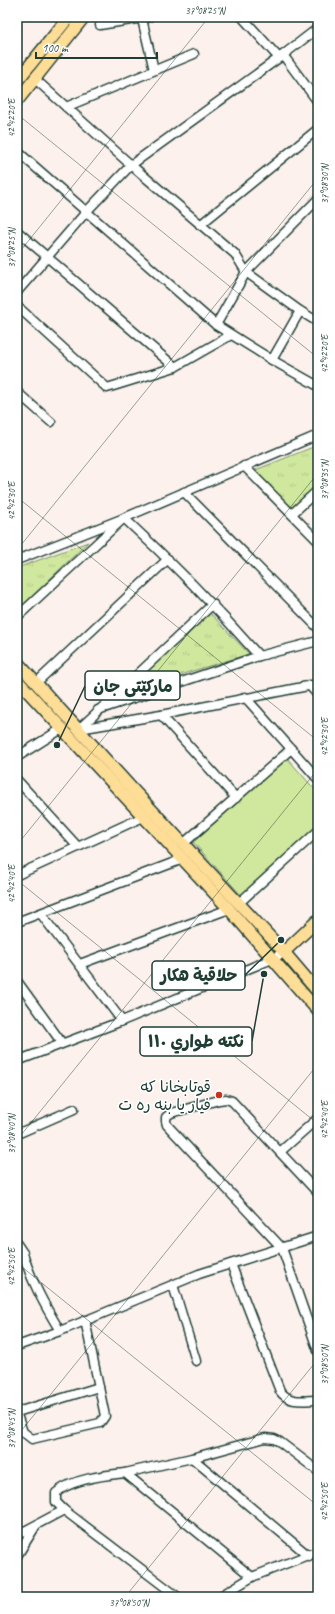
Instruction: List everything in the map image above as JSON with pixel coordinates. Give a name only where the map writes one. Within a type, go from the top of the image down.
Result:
[{"type":"main road","points":[[17,81],[69,17]]},
{"type":"main road","points":[[17,101],[84,17]]},
{"type":"main road","points":[[17,662],[183,844],[234,906],[272,959],[318,1011]]},
{"type":"main road","points":[[17,680],[63,728],[183,860],[284,952],[318,992]]},
{"type":"main road","points":[[30,693],[36,694],[38,692],[38,684]]},
{"type":"main road","points":[[41,705],[43,699],[51,698]]},
{"type":"main road","points":[[284,952],[318,920]]},
{"type":"street","points":[[242,17],[281,57],[318,102]]},
{"type":"street","points":[[100,25],[145,18],[154,70]]},
{"type":"street","points":[[17,292],[87,211],[131,165],[281,57],[318,28]]},
{"type":"street","points":[[66,107],[194,54]]},
{"type":"street","points":[[35,79],[131,165],[235,254],[246,272],[300,311],[318,322]]},
{"type":"street","points":[[200,225],[318,129]]},
{"type":"street","points":[[17,151],[216,325],[272,360],[318,386]]},
{"type":"street","points":[[216,325],[246,272],[318,199]]},
{"type":"street","points":[[17,231],[175,367]]},
{"type":"street","points":[[17,306],[107,388],[175,367],[231,335]]},
{"type":"street","points":[[272,360],[300,311]]},
{"type":"street","points":[[17,392],[51,422]]},
{"type":"street","points":[[17,560],[124,518],[318,435]]},
{"type":"street","points":[[244,466],[318,541]]},
{"type":"street","points":[[292,514],[318,490]]},
{"type":"street","points":[[184,492],[318,628]]},
{"type":"street","points":[[124,518],[213,604],[259,656]]},
{"type":"street","points":[[17,617],[124,518]]},
{"type":"street","points":[[38,684],[168,559]]},
{"type":"street","points":[[79,729],[213,604]]},
{"type":"street","points":[[98,710],[259,656],[318,641]]},
{"type":"street","points":[[79,729],[161,715],[318,684]]},
{"type":"street","points":[[309,685],[318,695]]},
{"type":"street","points":[[245,698],[318,779]]},
{"type":"street","points":[[161,715],[236,798]]},
{"type":"street","points":[[17,757],[63,728]]},
{"type":"street","points":[[183,844],[291,749]]},
{"type":"street","points":[[17,780],[78,847]]},
{"type":"street","points":[[19,871],[78,847],[143,817]]},
{"type":"street","points":[[80,964],[234,906],[318,831]]},
{"type":"street","points":[[17,922],[183,860]]},
{"type":"street","points":[[41,914],[122,1021]]},
{"type":"street","points":[[17,1061],[122,1021],[272,959],[284,952]]},
{"type":"street","points":[[17,981],[62,1043]]},
{"type":"street","points":[[318,1193],[235,1103],[229,1100],[220,1100],[167,1116],[166,1119],[168,1125],[282,1248],[318,1351]]},
{"type":"street","points":[[17,1134],[74,1109]]},
{"type":"street","points":[[280,1152],[318,1118]]},
{"type":"street","points":[[17,1346],[60,1331],[199,1274],[318,1236]]},
{"type":"street","points":[[17,1244],[20,1254],[45,1306],[60,1331]]},
{"type":"street","points":[[231,1264],[280,1391],[290,1400],[318,1400]]},
{"type":"street","points":[[172,1285],[196,1361]]},
{"type":"street","points":[[85,1320],[99,1387],[105,1416],[100,1424],[32,1439],[23,1432],[17,1413],[99,1387]]},
{"type":"street","points":[[178,1597],[64,1510],[56,1502],[56,1493],[62,1487],[102,1476],[125,1473],[192,1458],[265,1438],[274,1439],[288,1447],[318,1471]]},
{"type":"street","points":[[192,1458],[309,1556]]},
{"type":"street","points":[[125,1473],[252,1577]]},
{"type":"street","points":[[17,1535],[64,1510]]},
{"type":"street","points":[[17,1556],[35,1526]]},
{"type":"street","points":[[220,1597],[252,1577],[309,1556],[318,1551]]},
{"type":"green space","points":[[318,445],[318,484],[291,509],[253,471]]},
{"type":"green space","points":[[88,542],[17,611],[17,568]]},
{"type":"green space","points":[[210,613],[249,654],[123,692]]},
{"type":"green space","points":[[287,758],[318,793],[318,826],[242,896],[193,842]]},
{"type":"place","name":"مارکێتی جان","points":[[57,745]]},
{"type":"place","name":"حلاقية هكار","points":[[281,940]]},
{"type":"place","name":"نكته طواري ١١٠","points":[[264,974]]},
{"type":"place","name":"قوتابخانا كه فيار يا بنه ره ت","points":[[219,1095]]}]
